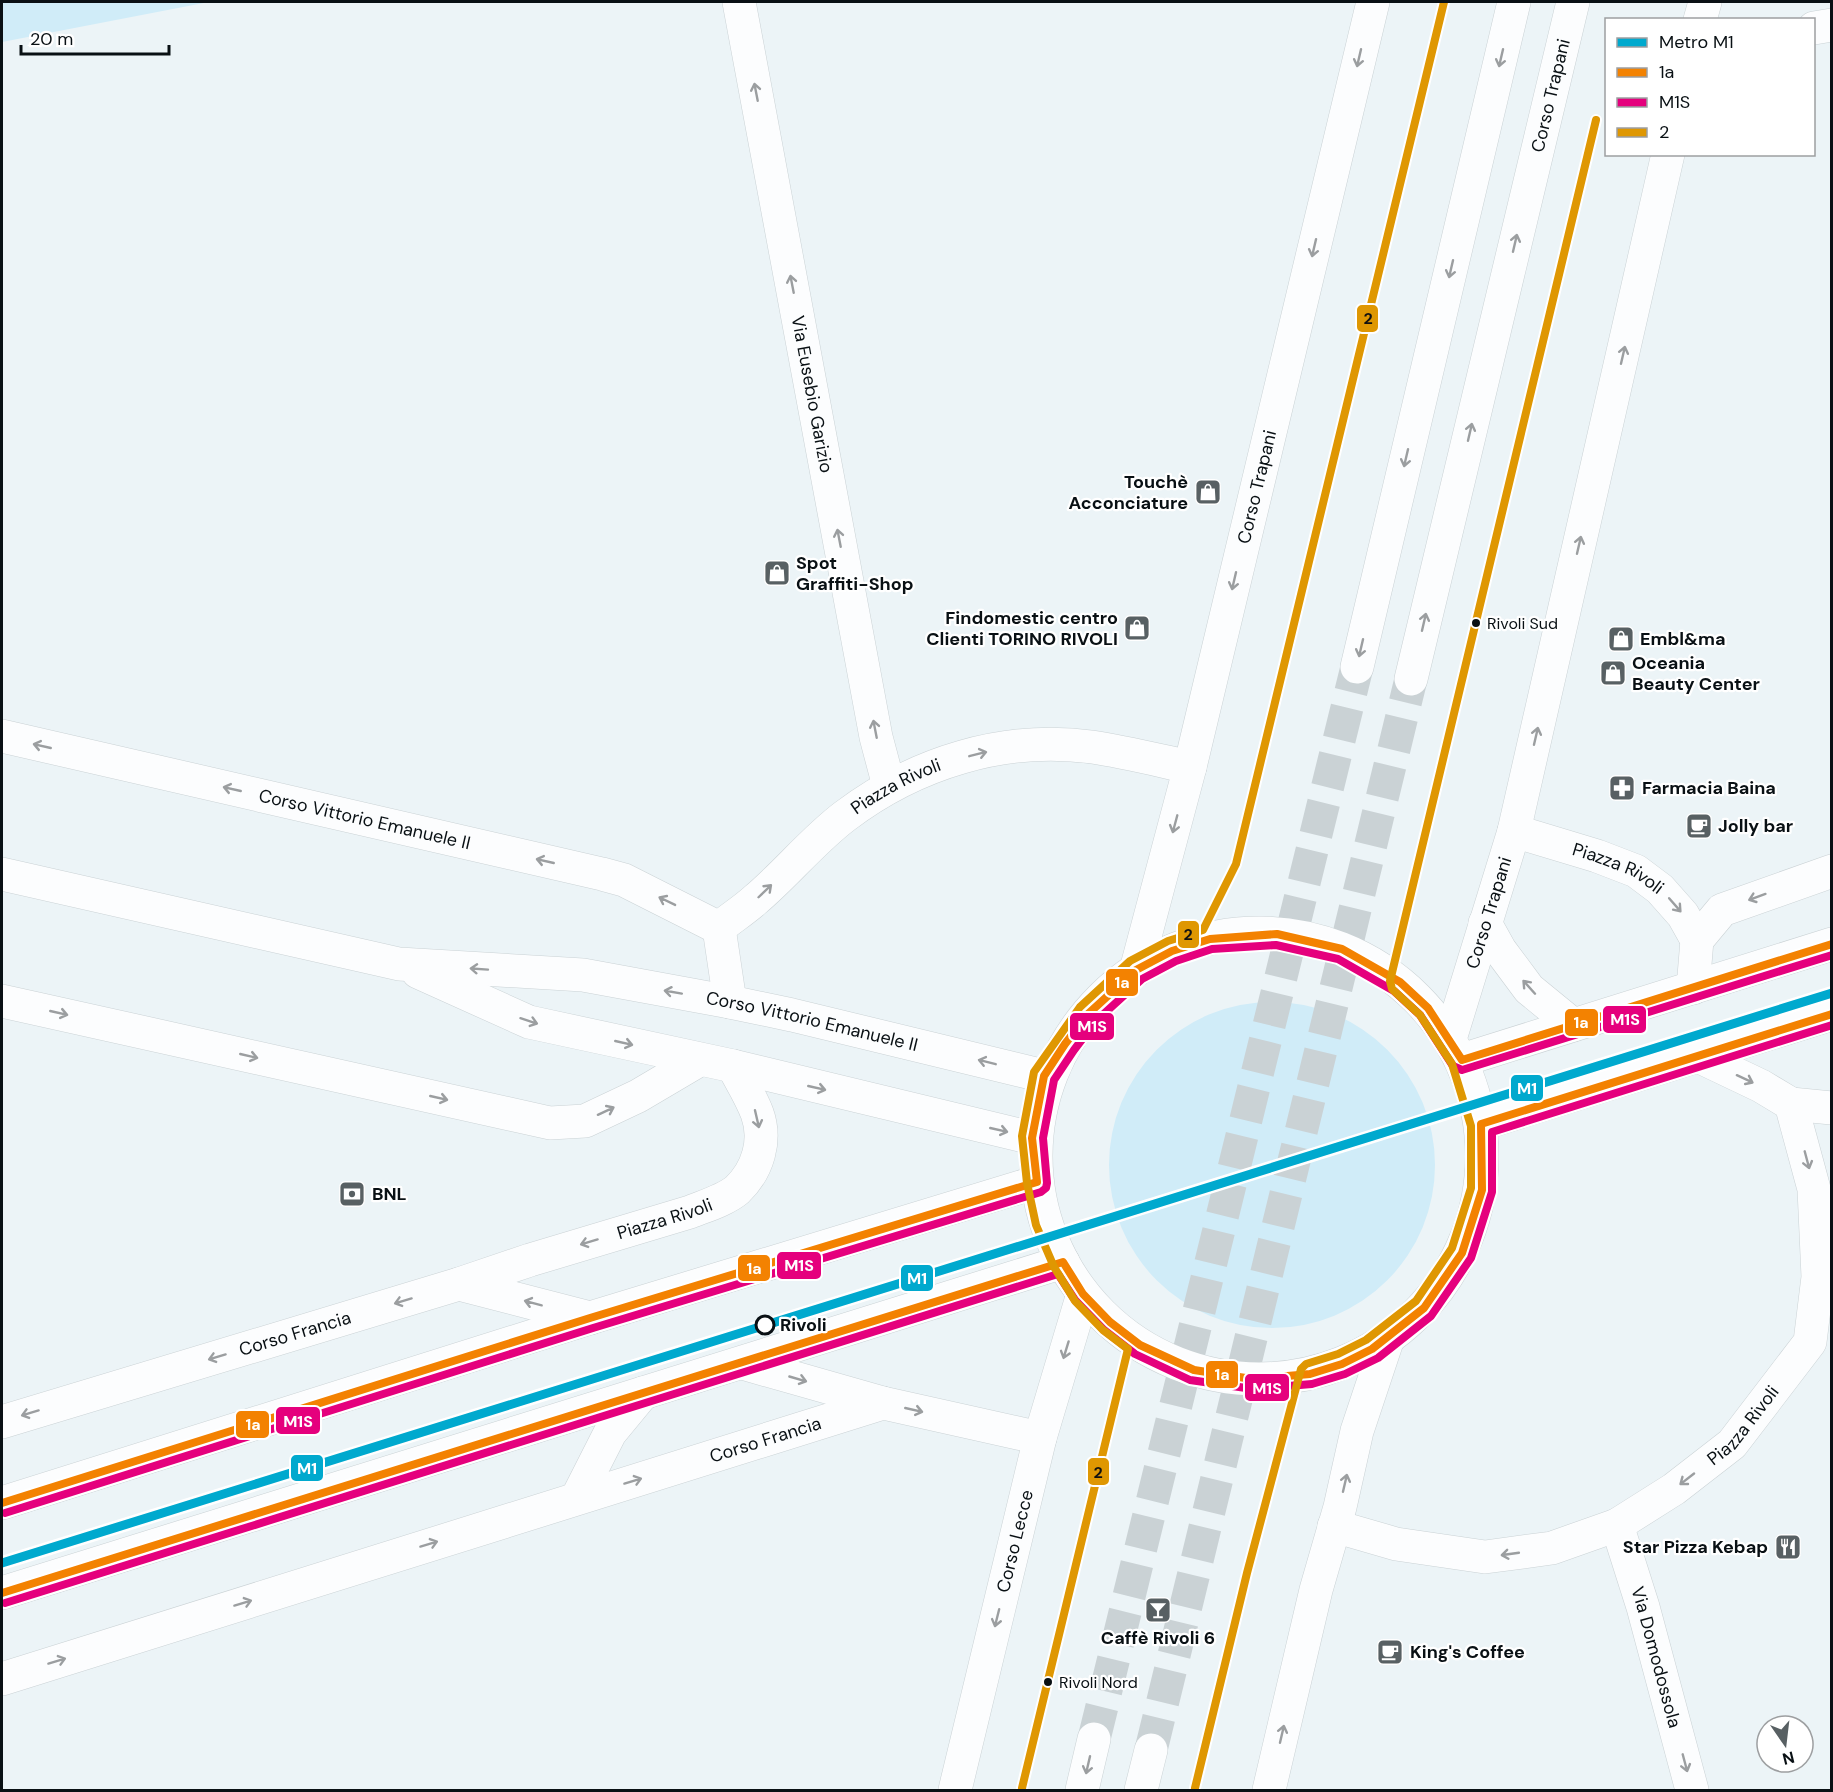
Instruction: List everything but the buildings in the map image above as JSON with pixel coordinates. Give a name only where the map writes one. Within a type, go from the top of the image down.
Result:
[{"type":"street","name":"Via Eusebio Garizio","points":[[739,2],[876,737],[889,786]]},
{"type":"street","name":"Corso Trapani","points":[[1136,970],[1190,767],[1373,2]]},
{"type":"street","points":[[1357,667],[1514,2]]},
{"type":"street","name":"Corso Trapani","points":[[1411,679],[1573,2]]},
{"type":"street","points":[[1701,18],[1705,2]]},
{"type":"street","points":[[1815,28],[1832,25]]},
{"type":"street","name":"Corso Trapani","points":[[1456,1049],[1485,923],[1514,831],[1668,156]]},
{"type":"street","name":"Corso Vittorio Emanuele II","points":[[2,736],[602,874],[624,880],[719,927]]},
{"type":"street","name":"Piazza Rivoli","points":[[719,927],[756,899],[844,817],[889,786],[948,761],[1009,746],[1050,744],[1090,747],[1190,767]]},
{"type":"street","name":"Piazza Rivoli","points":[[1514,831],[1597,856],[1636,871],[1660,889],[1683,915],[1697,940]]},
{"type":"street","points":[[1693,988],[1697,940],[1722,910],[1832,871]]},
{"type":"street","name":"Corso Vittorio Emanuele II","points":[[2,874],[399,964],[583,975],[730,1002],[1044,1076]]},
{"type":"street","points":[[1485,923],[1500,950],[1529,989],[1573,1025]]},
{"type":"street","points":[[719,927],[730,1002]]},
{"type":"street","points":[[1277,933],[1342,949],[1400,982],[1428,1008],[1456,1049],[1481,1124],[1482,1190],[1462,1253],[1424,1308],[1372,1349],[1332,1368],[1310,1374],[1252,1379],[1194,1370],[1140,1346],[1110,1322],[1083,1294],[1063,1262],[1046,1223],[1037,1182],[1032,1138],[1044,1076],[1088,1014],[1136,970],[1172,951],[1210,939],[1277,933]]},
{"type":"street","points":[[1456,1049],[1573,1025],[1832,944]]},
{"type":"street","name":"Corso Vittorio Emanuele II","points":[[399,964],[529,1022],[733,1066],[1032,1138]]},
{"type":"street","points":[[2,1001],[550,1123],[585,1121],[638,1096],[699,1060]]},
{"type":"street","points":[[1481,1124],[1832,1014]]},
{"type":"street","points":[[1698,1056],[1761,1086],[1791,1104],[1832,1108]]},
{"type":"street","name":"Piazza Rivoli","points":[[459,1284],[690,1212],[736,1190],[755,1166],[762,1144],[757,1113],[733,1066]]},
{"type":"street","name":"Piazza Rivoli","points":[[1334,1526],[1396,1544],[1485,1557],[1552,1548],[1617,1525],[1674,1489],[1732,1444],[1821,1347],[1814,1189],[1791,1104]]},
{"type":"street","points":[[2,1503],[590,1318],[1037,1182]]},
{"type":"street","points":[[2,1593],[1063,1262]]},
{"type":"street","points":[[459,1284],[590,1318]]},
{"type":"street","name":"Corso Francia","points":[[2,1422],[459,1284]]},
{"type":"street","name":"Corso Lecce","points":[[955,1791],[1040,1438],[1083,1294]]},
{"type":"street","points":[[1269,1791],[1316,1590],[1357,1431],[1388,1338]]},
{"type":"street","name":"Corso Francia","points":[[742,1363],[883,1403],[1040,1438]]},
{"type":"street","points":[[578,1498],[610,1433],[643,1393]]},
{"type":"street","name":"Corso Francia","points":[[2,1679],[883,1403]]},
{"type":"street","name":"Via Domodossola","points":[[1617,1525],[1643,1607],[1692,1791]]},
{"type":"street","points":[[1082,1791],[1094,1738]]},
{"type":"street","points":[[1141,1791],[1151,1750]]},
{"type":"shaded area","points":[[2,2],[209,2],[2,42]]},
{"type":"shaded area","points":[[1272,1002],[1304,1005],[1349,1021],[1376,1039],[1398,1061],[1408,1074],[1423,1103],[1432,1133],[1435,1165],[1432,1197],[1416,1242],[1398,1269],[1376,1291],[1363,1301],[1334,1316],[1304,1325],[1272,1328],[1240,1325],[1195,1309],[1168,1291],[1146,1269],[1136,1256],[1121,1227],[1112,1197],[1109,1165],[1112,1133],[1128,1088],[1146,1061],[1168,1039],[1181,1029],[1210,1014],[1240,1005]]},
{"type":"tunnel","points":[[1094,1739],[1357,667]]},
{"type":"tunnel","points":[[1151,1750],[1411,679]]},
{"type":"metro line","name":"M1","points":[[2,1563],[1832,993]]},
{"type":"transit line","name":"2","points":[[1022,1788],[1128,1349],[1103,1330],[1075,1301],[1054,1267],[1036,1225],[1027,1183],[1022,1136],[1034,1072],[1080,1007],[1130,961],[1168,941],[1203,930],[1236,864],[1444,2]]},
{"type":"transit line","name":"2","points":[[1195,1788],[1247,1573],[1301,1369],[1306,1364],[1338,1354],[1366,1340],[1416,1301],[1452,1248],[1471,1188],[1471,1126],[1452,1064],[1420,1015],[1392,989],[1390,981],[1596,120]]},
{"type":"transit line","name":"1a","points":[[2,1503],[590,1318],[1037,1182],[1032,1138],[1044,1076],[1065,1044],[1088,1014],[1136,970],[1172,951],[1210,939],[1277,934],[1342,949],[1400,982],[1428,1008],[1462,1060],[1832,944]]},
{"type":"transit line","name":"M1S","points":[[5,1513],[593,1328],[1041,1192],[1046,1188],[1047,1183],[1043,1138],[1054,1080],[1074,1050],[1096,1021],[1142,979],[1176,961],[1212,949],[1276,945],[1338,959],[1394,991],[1420,1015],[1453,1066],[1462,1070],[1832,955]]},
{"type":"transit line","name":"1a","points":[[2,1593],[1063,1262],[1083,1294],[1110,1322],[1140,1345],[1194,1370],[1252,1379],[1310,1374],[1342,1364],[1372,1349],[1424,1308],[1462,1253],[1482,1190],[1481,1124],[1832,1014]]},
{"type":"transit line","name":"M1S","points":[[5,1603],[1058,1274],[1075,1300],[1104,1330],[1135,1354],[1190,1380],[1253,1389],[1312,1384],[1345,1374],[1378,1358],[1431,1316],[1471,1258],[1492,1192],[1492,1132],[1832,1025]]},
{"type":"place","name":"Touchè Acconciature","points":[[1208,492]]},
{"type":"place","name":"Spot Graffiti-Shop","points":[[777,573]]},
{"type":"place","name":"Rivoli Sud","points":[[1476,623]]},
{"type":"place","name":"Findomestic centro Clienti TORINO RIVOLI","points":[[1137,628]]},
{"type":"place","name":"Embl&ma","points":[[1621,639]]},
{"type":"place","name":"Oceania Beauty Center","points":[[1613,673]]},
{"type":"place","name":"Farmacia Baina","points":[[1622,788]]},
{"type":"place","name":"Jolly bar","points":[[1699,826]]},
{"type":"place","name":"BNL","points":[[352,1194]]},
{"type":"place","name":"Rivoli","points":[[765,1325]]},
{"type":"place","name":"Star Pizza Kebap","points":[[1788,1547]]},
{"type":"place","name":"Caffè Rivoli 6","points":[[1158,1610]]},
{"type":"place","name":"King's Coffee","points":[[1390,1652]]},
{"type":"place","name":"Rivoli Nord","points":[[1048,1682]]}]
